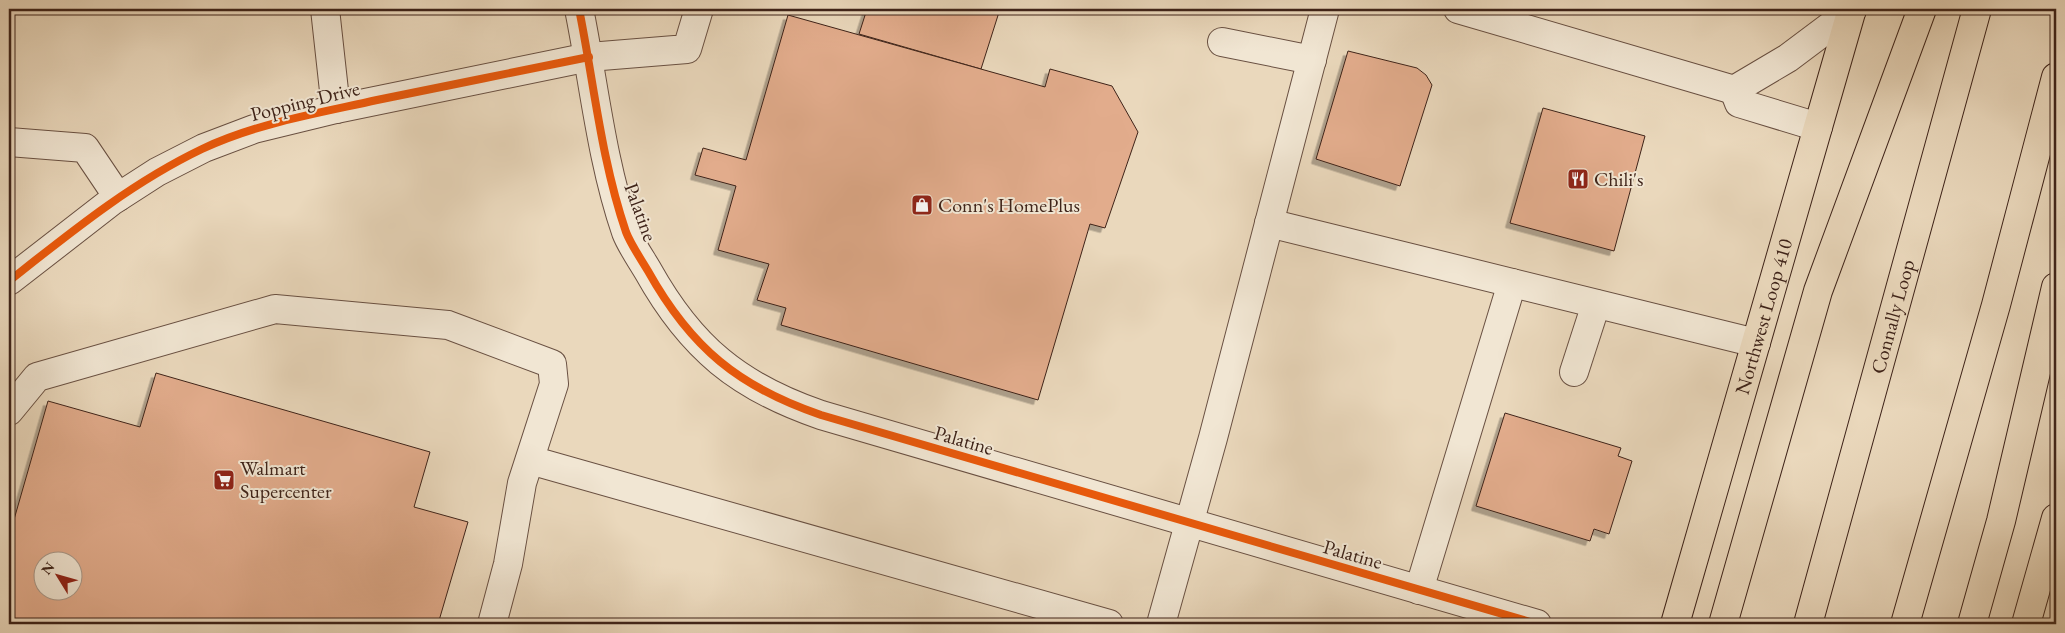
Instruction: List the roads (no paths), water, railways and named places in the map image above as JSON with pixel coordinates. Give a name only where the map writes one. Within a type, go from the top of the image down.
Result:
[{"type":"main road","points":[[1723,624],[1818,291],[1922,9]]},
{"type":"main road","name":"Connally Loop","points":[[1808,624],[1977,9]]},
{"type":"main road","name":"Northwest Loop 410","points":[[1675,624],[1852,10]]},
{"type":"main road","points":[[1905,624],[1996,305],[2056,78]]},
{"type":"main road","points":[[1972,624],[2000,521],[2056,287]]},
{"type":"main road","points":[[2026,624],[2056,518]]},
{"type":"street","points":[[325,9],[336,109]]},
{"type":"street","name":"Palatine","points":[[579,9],[589,57],[603,150],[626,233],[668,306],[685,327],[736,375],[784,402],[821,416],[1419,590],[1462,614],[1537,624]]},
{"type":"street","name":"Popping Drive","points":[[9,281],[118,197],[157,172],[204,148],[254,129],[336,109],[589,57],[687,49],[699,9]]},
{"type":"street","points":[[1161,624],[1190,523],[1325,9]]},
{"type":"street","points":[[1458,9],[1523,18],[1734,90]]},
{"type":"street","points":[[1734,90],[1746,80],[1767,71],[1788,58],[1852,10]]},
{"type":"street","points":[[1222,42],[1312,60]]},
{"type":"street","points":[[1734,90],[1739,103],[1818,127]]},
{"type":"street","points":[[9,142],[85,148],[118,197]]},
{"type":"street","points":[[1269,223],[1756,343]]},
{"type":"street","points":[[1419,590],[1512,283]]},
{"type":"street","points":[[1574,372],[1596,304]]},
{"type":"street","points":[[9,411],[37,377],[275,309],[448,325],[552,364],[554,384],[522,483],[508,564],[492,624]]},
{"type":"street","points":[[530,460],[1109,624]]},
{"type":"place","name":"Chili's","points":[[1578,179]]},
{"type":"place","name":"Conn's HomePlus","points":[[922,205]]},
{"type":"place","name":"Walmart Supercenter","points":[[224,480]]}]
